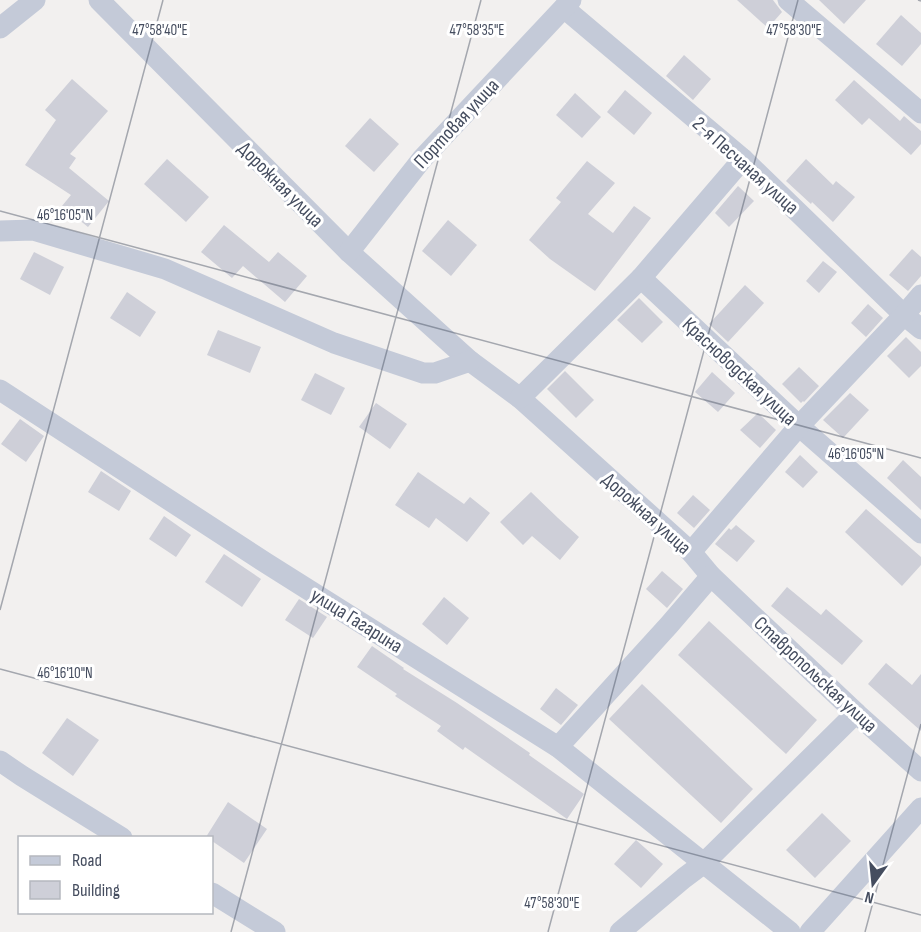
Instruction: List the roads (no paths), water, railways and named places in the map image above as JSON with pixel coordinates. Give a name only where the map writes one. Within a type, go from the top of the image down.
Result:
[{"type":"street","points":[[0,28],[35,0]]},
{"type":"street","name":"Дорожная улица","points":[[99,0],[349,252],[470,361],[520,398],[691,552],[711,576]]},
{"type":"street","points":[[788,0],[921,113]]},
{"type":"street","name":"Портовая улица","points":[[349,252],[422,159],[567,4]]},
{"type":"street","name":"2-я Песчаная улица","points":[[567,4],[743,159],[921,329]]},
{"type":"street","points":[[520,398],[641,278],[743,159]]},
{"type":"street","points":[[0,231],[33,230],[165,269],[334,343],[423,373],[435,373],[470,361]]},
{"type":"street","name":"Красноводская улица","points":[[641,278],[799,426],[921,533]]},
{"type":"street","points":[[691,552],[799,426],[921,295]]},
{"type":"street","name":"улица Гагарина","points":[[0,390],[266,563],[558,747],[789,932]]},
{"type":"street","points":[[558,747],[711,576]]},
{"type":"street","name":"Ставропольская улица","points":[[711,576],[921,771]]},
{"type":"street","points":[[620,932],[704,863],[856,713]]},
{"type":"street","points":[[0,761],[120,836]]},
{"type":"street","points":[[810,932],[921,808]]},
{"type":"street","points":[[213,894],[275,932]]}]
